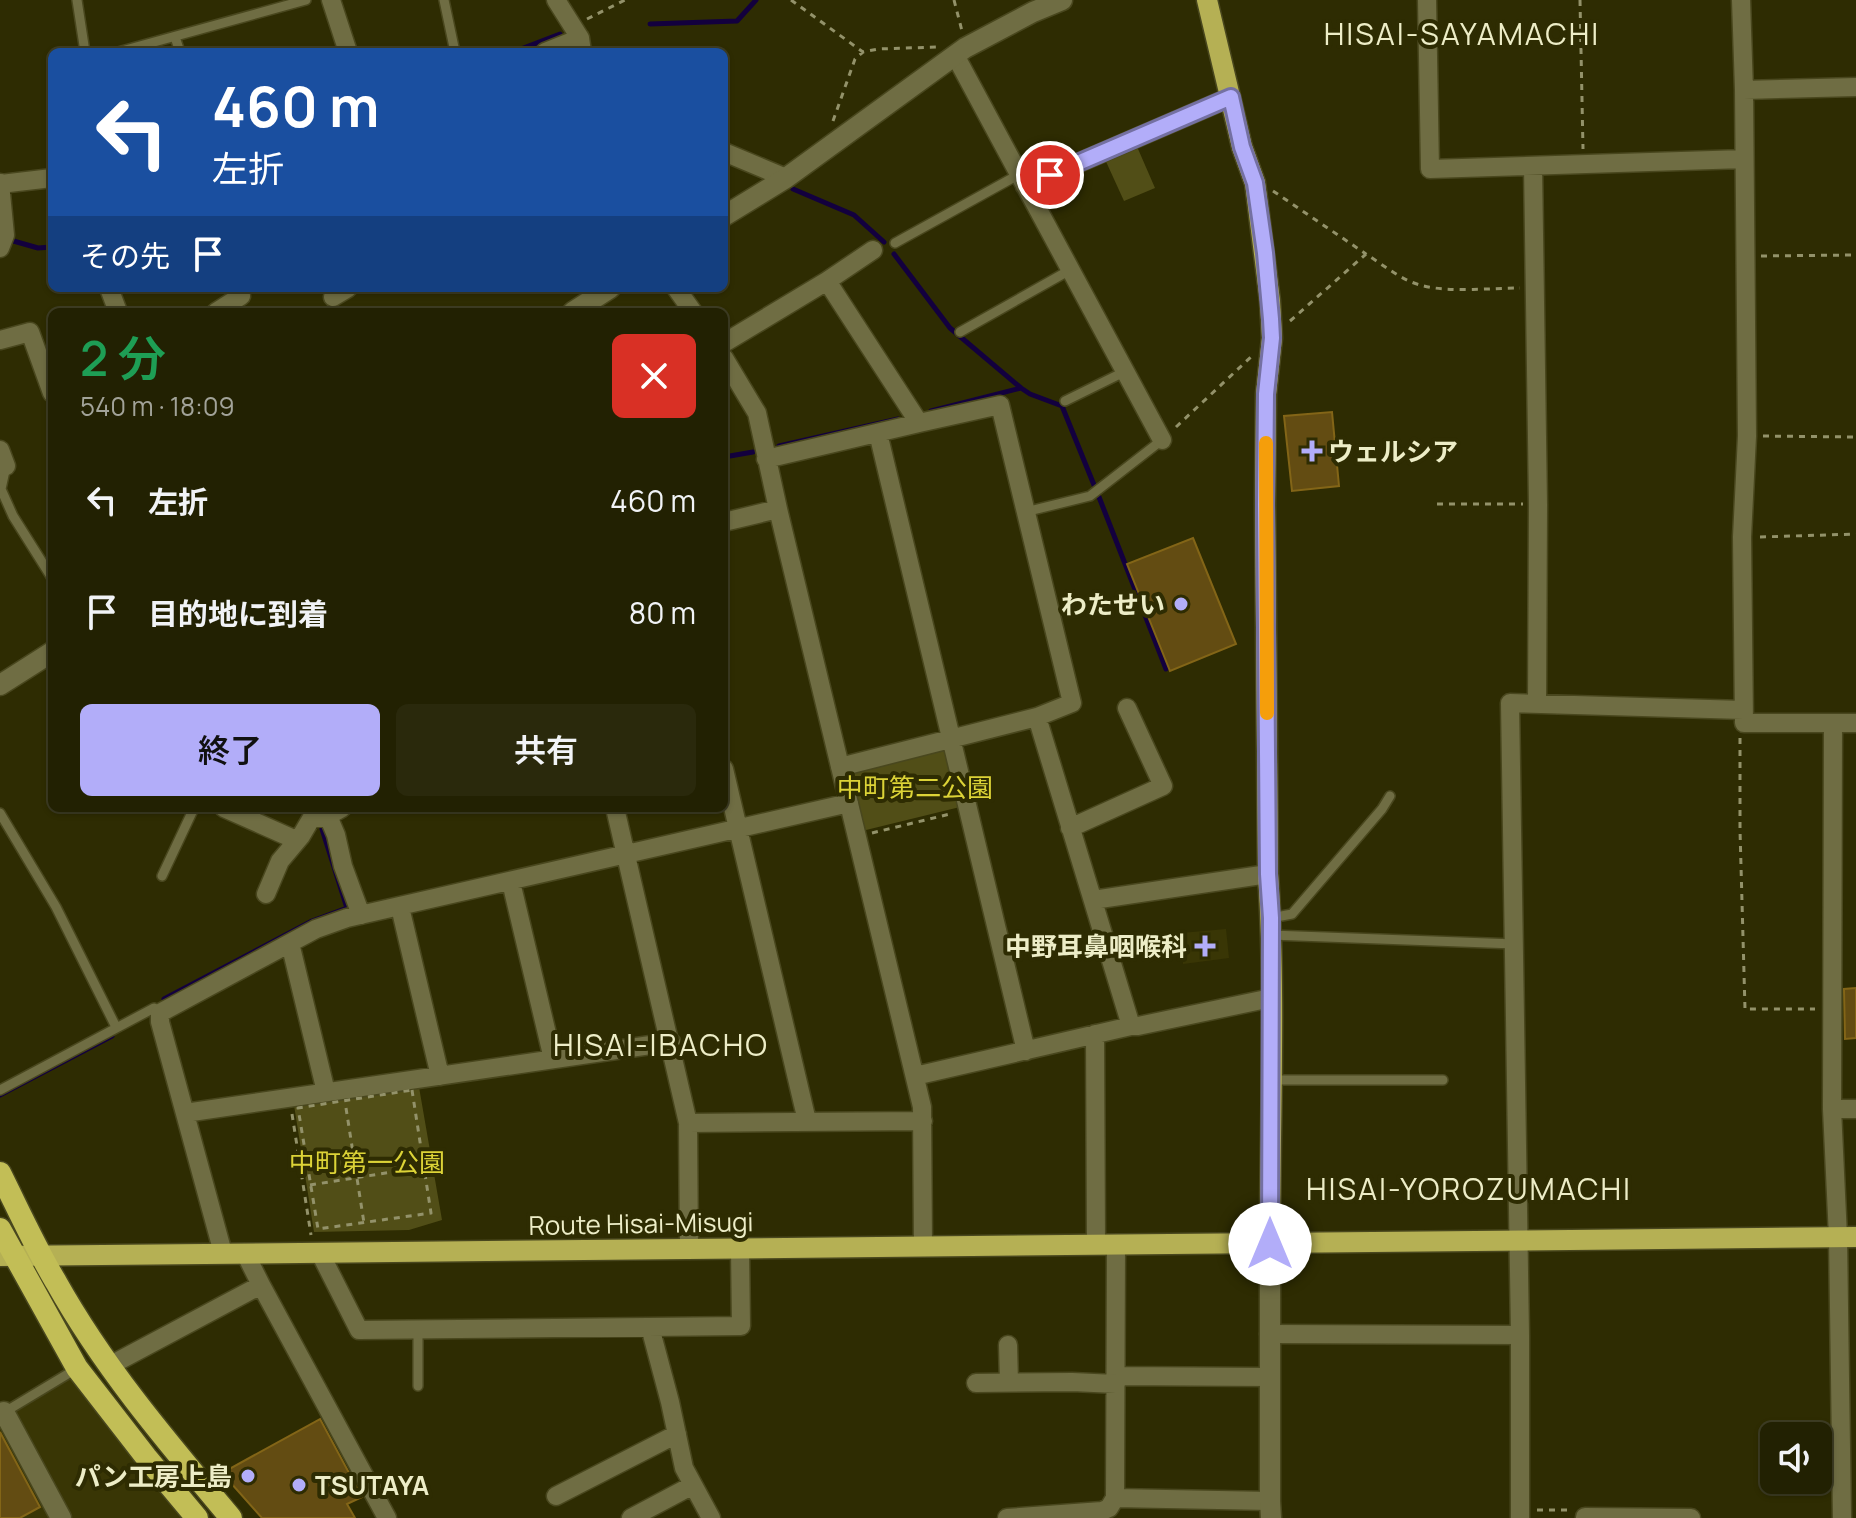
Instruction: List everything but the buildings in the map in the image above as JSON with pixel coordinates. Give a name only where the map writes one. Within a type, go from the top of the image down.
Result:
[{"type":"highway","points":[[0,1173],[56,1283],[109,1366],[151,1423],[231,1518]]},
{"type":"highway","points":[[0,1229],[7,1256],[77,1368],[197,1518]]},
{"type":"main road","points":[[1207,0],[1242,147],[1255,183],[1272,338],[1266,394],[1268,874],[1271,926],[1270,1244]]},
{"type":"main road","name":"Route Hisai-Misugi","points":[[7,1256],[245,1253],[316,1244],[689,1249],[1847,1237]]},
{"type":"street","points":[[331,0],[347,48]]},
{"type":"street","points":[[555,48],[578,39],[556,0]]},
{"type":"street","points":[[728,214],[786,178],[960,52],[1033,12],[1062,0]]},
{"type":"street","points":[[1427,0],[1430,169],[1744,159]]},
{"type":"street","points":[[1741,0],[1747,436],[1742,537],[1744,716]]},
{"type":"street","points":[[960,52],[1022,180],[1162,440]]},
{"type":"street","points":[[1744,90],[1856,87]]},
{"type":"street","points":[[1022,180],[1231,97]]},
{"type":"street","points":[[728,154],[786,178]]},
{"type":"street","points":[[1533,166],[1538,505],[1537,704]]},
{"type":"street","points":[[0,248],[5,235],[0,183],[48,178]]},
{"type":"street","points":[[728,341],[873,250]]},
{"type":"street","points":[[827,281],[919,423]]},
{"type":"street","points":[[579,308],[604,292]]},
{"type":"street","points":[[224,308],[243,299]]},
{"type":"street","points":[[0,340],[30,332],[48,382]]},
{"type":"street","points":[[728,365],[757,413],[922,1107],[923,1246]]},
{"type":"street","points":[[766,459],[1000,405],[1072,703],[1037,717],[840,767]]},
{"type":"street","points":[[878,433],[1026,1051]]},
{"type":"street","points":[[728,521],[778,509]]},
{"type":"street","points":[[0,685],[48,655]]},
{"type":"street","points":[[1520,1514],[1510,703],[1856,723]]},
{"type":"street","points":[[1070,828],[1163,786],[1127,708]]},
{"type":"street","points":[[1037,717],[1131,1026]]},
{"type":"street","points":[[1833,724],[1832,1109],[1847,1237],[1842,1518]]},
{"type":"street","points":[[728,786],[807,1121]]},
{"type":"street","points":[[223,1253],[160,1013],[316,929],[361,915],[849,803]]},
{"type":"street","points":[[233,812],[296,840]]},
{"type":"street","points":[[266,894],[280,861],[311,819],[335,812],[343,866],[361,915]]},
{"type":"street","points":[[616,812],[688,1123],[689,1249]]},
{"type":"street","points":[[1093,900],[1268,874]]},
{"type":"street","points":[[511,882],[553,1059]]},
{"type":"street","points":[[400,907],[440,1076]]},
{"type":"street","points":[[290,943],[326,1092]]},
{"type":"street","points":[[915,1076],[1131,1026],[1271,998]]},
{"type":"street","points":[[1095,1034],[1116,1380],[1114,1507]]},
{"type":"street","points":[[185,1113],[671,1042]]},
{"type":"street","points":[[1832,1109],[1856,1109]]},
{"type":"street","points":[[688,1123],[923,1121]]},
{"type":"street","points":[[316,1244],[359,1330],[741,1326],[740,1248]]},
{"type":"street","points":[[1007,1518],[1102,1511],[1114,1507],[1270,1510],[1270,1244]]},
{"type":"street","points":[[245,1253],[387,1518]]},
{"type":"street","points":[[109,1366],[261,1285]]},
{"type":"street","points":[[650,1327],[684,1468],[711,1518]]},
{"type":"street","points":[[1269,1334],[1520,1335]]},
{"type":"street","points":[[1008,1345],[1009,1382]]},
{"type":"street","points":[[976,1383],[1269,1377]]},
{"type":"street","points":[[1,1410],[61,1518]]},
{"type":"street","points":[[556,1496],[677,1434]]},
{"type":"street","points":[[631,1518],[693,1485]]},
{"type":"street","points":[[1585,1517],[1691,1518]]},
{"type":"lane","points":[[77,0],[84,48]]},
{"type":"lane","points":[[133,48],[306,0]]},
{"type":"lane","points":[[444,0],[454,48]]},
{"type":"lane","points":[[175,37],[179,48]]},
{"type":"lane","points":[[895,243],[1022,180]]},
{"type":"lane","points":[[960,332],[1070,270]]},
{"type":"lane","points":[[1065,401],[1124,372]]},
{"type":"lane","points":[[1025,512],[1090,496],[1162,440]]},
{"type":"lane","points":[[3,458],[1,489],[13,516],[48,572]]},
{"type":"lane","points":[[1271,926],[1292,914],[1390,796]]},
{"type":"lane","points":[[162,876],[192,812]]},
{"type":"lane","points":[[0,813],[56,907],[116,1027]]},
{"type":"lane","points":[[1271,926],[1515,944]]},
{"type":"lane","points":[[0,1090],[154,1008],[160,1013]]},
{"type":"lane","points":[[1271,1080],[1443,1080]]},
{"type":"lane","points":[[418,1329],[418,1386]]},
{"type":"lane","points":[[1,1410],[77,1368]]},
{"type":"path","points":[[578,39],[625,0]]},
{"type":"path","points":[[791,0],[863,52]]},
{"type":"path","points":[[823,151],[855,59],[863,52],[935,46],[960,52],[954,0]]},
{"type":"path","points":[[1580,0],[1584,164]]},
{"type":"path","points":[[1255,183],[1274,191],[1366,254],[1420,286],[1451,289],[1536,288]]},
{"type":"path","points":[[1162,440],[1366,254]]},
{"type":"path","points":[[1745,256],[1856,255]]},
{"type":"path","points":[[1747,436],[1856,437]]},
{"type":"path","points":[[1437,504],[1538,505]]},
{"type":"path","points":[[1742,537],[1856,534]]},
{"type":"path","points":[[1744,716],[1740,734],[1740,830],[1745,1009],[1832,1009]]},
{"type":"path","points":[[857,836],[968,810]]},
{"type":"path","points":[[412,1090],[424,1167],[431,1213],[318,1229],[298,1108],[412,1090]]},
{"type":"path","points":[[290,1098],[316,1244]]},
{"type":"path","points":[[345,1101],[364,1223]]},
{"type":"path","points":[[310,1185],[424,1167]]},
{"type":"path","points":[[1520,1514],[1583,1510],[1585,1517]]},
{"type":"shaded area","name":"中野耳鼻咽喉科","points":[[1226,929],[1229,958],[1183,964],[1181,933]]},
{"type":"shaded area","points":[[77,1368],[182,1518],[0,1518],[0,1412]]},
{"type":"green space","points":[[1135,142],[1155,188],[1124,201],[1103,155]]},
{"type":"green space","name":"中町第二公園","points":[[940,750],[947,753],[960,807],[862,831],[850,778],[853,771]]},
{"type":"green space","name":"中町第一公園","points":[[419,1087],[442,1220],[409,1230],[314,1232],[294,1105]]},
{"type":"waterway","points":[[650,24],[737,21],[756,0]]},
{"type":"waterway","points":[[523,48],[560,34]]},
{"type":"waterway","points":[[793,189],[854,215],[884,242]]},
{"type":"waterway","points":[[10,240],[38,248],[48,247]]},
{"type":"waterway","points":[[894,254],[950,328],[1021,388],[1062,406],[1094,485]]},
{"type":"waterway","points":[[931,411],[1021,388]]},
{"type":"waterway","points":[[779,446],[898,419]]},
{"type":"waterway","points":[[728,456],[753,452]]},
{"type":"waterway","points":[[1099,497],[1166,669]]},
{"type":"waterway","points":[[164,999],[312,921],[347,908],[322,829]]},
{"type":"waterway","points":[[0,1095],[112,1036]]},
{"type":"slow traffic","points":[[1266,443],[1267,713]]},
{"type":"place","name":"ウェルシア","points":[[1312,451]]},
{"type":"place","name":"わたせい","points":[[1181,604]]},
{"type":"place","name":"中野耳鼻咽喉科","points":[[1205,946]]},
{"type":"place","name":"パン工房上島","points":[[248,1476]]},
{"type":"place","name":"TSUTAYA","points":[[299,1485]]},
{"type":"district","name":"HISAI-SAYAMACHI","points":[[1462,33]]},
{"type":"district","name":"HISAI-IBACHO","points":[[661,1044]]},
{"type":"district","name":"HISAI-YOROZUMACHI","points":[[1469,1188]]},
{"type":"route","points":[[1050,175],[1231,97],[1242,147],[1255,183],[1272,338],[1266,394],[1265,504],[1271,918],[1270,1244]]}]
